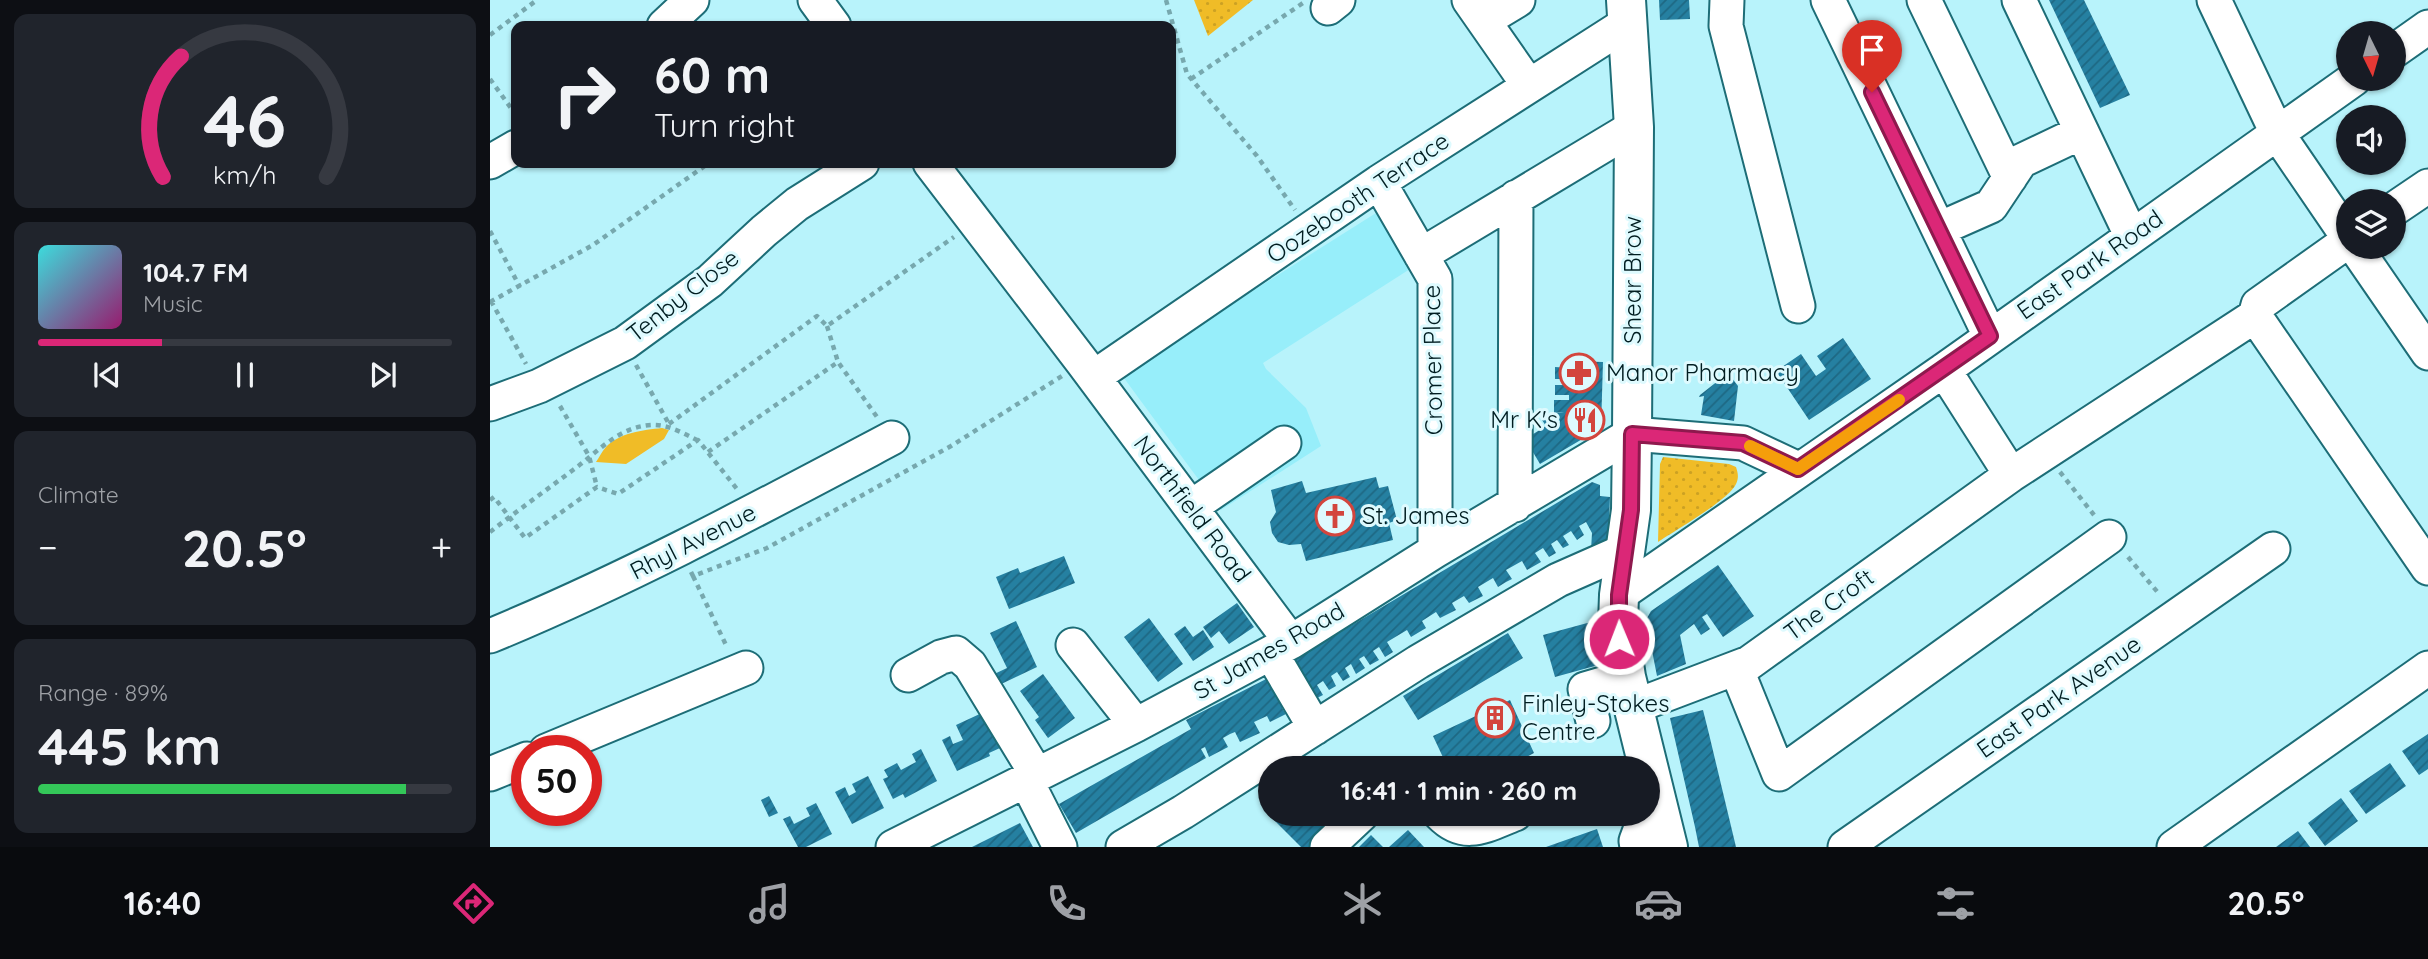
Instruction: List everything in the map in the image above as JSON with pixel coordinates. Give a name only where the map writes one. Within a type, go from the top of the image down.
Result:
[{"type":"main road","name":"Shear Brow","points":[[1626,12],[1634,127],[1632,434],[1631,510],[1619,595],[1618,624],[1641,756]]},
{"type":"main road","name":"Shear Brow","points":[[1659,826],[1668,847]]},
{"type":"street","points":[[669,21],[692,0]]},
{"type":"street","points":[[815,0],[830,21]]},
{"type":"street","points":[[1518,0],[1477,10],[1529,86]]},
{"type":"street","points":[[1727,0],[1726,26],[1798,306]]},
{"type":"street","points":[[1828,0],[1990,336]]},
{"type":"street","points":[[1924,0],[2010,178]]},
{"type":"street","points":[[2019,0],[2131,235]]},
{"type":"street","points":[[2214,0],[2277,133],[2336,221]]},
{"type":"street","name":"Oozebooth Terrace","points":[[1088,370],[1308,231],[1529,86],[1626,12]]},
{"type":"street","points":[[2406,43],[2428,27]]},
{"type":"street","name":"East Park Road","points":[[1619,595],[1944,370],[2337,91]]},
{"type":"street","points":[[1421,255],[1634,127]]},
{"type":"street","points":[[1939,229],[1991,206],[2021,161],[2082,132]]},
{"type":"street","points":[[490,162],[511,150]]},
{"type":"street","name":"Tenby Close","points":[[490,404],[543,384],[625,343],[710,281],[797,204],[854,168]]},
{"type":"street","name":"Northfield Road","points":[[934,168],[1191,507],[1281,648],[1315,727]]},
{"type":"street","name":"Cromer Place","points":[[1379,182],[1435,279],[1435,551]]},
{"type":"street","points":[[2406,201],[2428,186]]},
{"type":"street","points":[[1515,505],[1516,197]]},
{"type":"street","name":"The Croft","points":[[1593,721],[1585,689],[1629,692],[1749,663],[2011,475],[2255,316],[2258,305],[2336,248]]},
{"type":"street","points":[[2363,259],[2428,353]]},
{"type":"street","points":[[2255,316],[2428,568]]},
{"type":"street","points":[[1944,370],[2011,475]]},
{"type":"street","points":[[1632,434],[1743,443],[1798,469]]},
{"type":"street","name":"St James Road","points":[[893,847],[1136,725],[1281,648],[1435,551],[1632,434]]},
{"type":"street","name":"Rhyl Avenue","points":[[490,636],[573,602],[686,563],[755,511],[892,438]]},
{"type":"street","points":[[1191,507],[1284,443]]},
{"type":"street","points":[[1736,668],[1779,774],[2109,537]]},
{"type":"street","name":"East Park Avenue","points":[[1845,847],[2273,549]]},
{"type":"street","points":[[1123,847],[1184,812],[1418,662],[1558,580],[1626,550]]},
{"type":"street","points":[[1073,645],[1136,725]]},
{"type":"street","points":[[908,675],[941,657],[956,653],[970,664],[1031,778],[1060,847]]},
{"type":"street","points":[[2175,847],[2428,668]]},
{"type":"street","points":[[585,735],[746,669]]},
{"type":"street","points":[[490,774],[511,765]]},
{"type":"street","points":[[1327,847],[1349,826]]},
{"type":"street","points":[[1455,826],[1468,830],[1480,826]]},
{"type":"street","points":[[1637,847],[1641,826]]},
{"type":"path","points":[[490,35],[537,0]]},
{"type":"path","points":[[1166,0],[1172,21]]},
{"type":"path","points":[[1191,79],[1324,3]]},
{"type":"path","points":[[1176,35],[1187,74],[1256,156],[1308,231]]},
{"type":"path","points":[[490,79],[511,108]]},
{"type":"path","points":[[597,487],[589,456],[491,302],[593,245],[702,168]]},
{"type":"path","points":[[827,326],[976,222]]},
{"type":"path","points":[[490,231],[520,287]]},
{"type":"path","points":[[670,426],[817,316],[827,326],[838,362],[892,438]]},
{"type":"path","points":[[625,343],[670,426]]},
{"type":"path","points":[[708,452],[838,362]]},
{"type":"path","points":[[746,669],[726,645],[686,563],[767,548],[1088,370]]},
{"type":"path","points":[[490,532],[599,447],[632,428],[654,425],[670,426],[698,440],[755,511]]},
{"type":"path","points":[[597,487],[618,494],[698,440]]},
{"type":"path","points":[[490,500],[494,497],[525,538],[597,487]]},
{"type":"shaded area","points":[[1194,0],[1253,0],[1208,36]]},
{"type":"shaded area","points":[[1376,213],[1410,269],[1263,363],[1306,408],[1321,446],[1221,510],[1121,374]]},
{"type":"shaded area","points":[[662,428],[669,430],[664,439],[626,464],[596,462],[606,447],[618,438],[639,431]]},
{"type":"shaded area","points":[[1663,457],[1729,464],[1736,467],[1738,478],[1731,491],[1723,498],[1658,542],[1660,464]]},
{"type":"building","points":[[1659,0],[1689,0],[1690,19],[1660,20]]},
{"type":"building","points":[[2049,0],[2084,0],[2130,95],[2100,108]]},
{"type":"building","points":[[1843,338],[1871,379],[1809,420],[1776,371],[1801,354],[1816,376],[1826,369],[1817,356]]},
{"type":"building","points":[[1570,361],[1603,362],[1601,428],[1540,464],[1521,432],[1530,436],[1546,426],[1542,420],[1548,416],[1554,426],[1560,422],[1557,413],[1564,412],[1554,413],[1554,400],[1569,400],[1569,395],[1555,395],[1555,385],[1569,385],[1569,379],[1555,379],[1555,367],[1570,368]]},
{"type":"building","points":[[1728,373],[1738,386],[1734,421],[1701,415],[1704,396],[1699,397],[1700,395]]},
{"type":"building","name":"St. James","points":[[1376,477],[1379,488],[1388,486],[1397,520],[1389,523],[1393,540],[1306,561],[1301,544],[1278,542],[1272,533],[1270,522],[1276,512],[1271,490],[1302,481],[1306,493]]},
{"type":"building","points":[[1592,482],[1600,485],[1600,496],[1610,497],[1608,550],[1591,550],[1592,533],[1586,522],[1579,526],[1584,535],[1577,540],[1571,531],[1563,536],[1569,545],[1563,548],[1557,540],[1551,544],[1556,553],[1549,557],[1543,548],[1535,553],[1541,562],[1527,570],[1522,561],[1506,570],[1512,579],[1498,587],[1493,578],[1478,587],[1483,596],[1469,603],[1464,596],[1452,603],[1456,610],[1440,618],[1436,612],[1422,621],[1426,628],[1411,637],[1407,630],[1387,642],[1393,652],[1385,657],[1379,647],[1373,651],[1379,660],[1370,665],[1364,656],[1359,659],[1365,668],[1356,674],[1351,664],[1345,668],[1350,677],[1343,681],[1337,672],[1331,676],[1336,686],[1329,690],[1323,681],[1317,685],[1323,695],[1315,699],[1285,665]]},
{"type":"building","points":[[1064,556],[1075,583],[1009,609],[996,577],[1018,568],[1020,573]]},
{"type":"building","points":[[1718,565],[1754,616],[1723,637],[1707,614],[1702,617],[1710,629],[1701,635],[1694,624],[1680,635],[1686,664],[1657,676],[1646,620],[1651,611]]},
{"type":"building","points":[[1237,603],[1254,627],[1229,644],[1219,631],[1211,638],[1203,627]]},
{"type":"building","points":[[1149,618],[1183,664],[1158,682],[1124,637]]},
{"type":"building","points":[[1016,621],[1037,667],[995,687],[990,676],[1007,668],[990,633]]},
{"type":"building","points":[[1591,622],[1602,664],[1555,677],[1543,635]]},
{"type":"building","points":[[1185,626],[1193,637],[1203,630],[1214,647],[1193,661],[1174,634]]},
{"type":"building","points":[[1508,633],[1523,658],[1418,720],[1403,696]]},
{"type":"building","points":[[1043,674],[1075,718],[1048,738],[1035,720],[1039,717],[1020,691]]},
{"type":"building","points":[[1274,675],[1289,704],[1282,708],[1286,714],[1270,722],[1267,716],[1254,722],[1260,733],[1240,742],[1235,732],[1230,734],[1223,738],[1228,747],[1209,757],[1205,747],[1201,749],[1206,758],[1076,833],[1059,804],[1191,729],[1186,720]]},
{"type":"building","name":"Finley-Stokes Centre","points":[[1510,700],[1534,753],[1528,756],[1442,756],[1433,736]]},
{"type":"building","points":[[1703,710],[1736,847],[1699,847],[1670,718]]},
{"type":"building","points":[[984,712],[1000,748],[989,753],[990,756],[957,771],[942,740],[950,736],[953,744],[963,740],[956,725]]},
{"type":"building","points":[[2428,734],[2428,769],[2419,775],[2402,751]]},
{"type":"building","points":[[921,749],[937,781],[905,798],[903,794],[893,799],[883,779],[888,777],[884,770],[897,763],[901,770],[916,762],[912,754]]},
{"type":"building","points":[[2390,763],[2406,786],[2366,814],[2349,791]]},
{"type":"building","points":[[868,776],[884,808],[852,824],[835,792],[845,787],[849,796],[856,792],[852,784]]},
{"type":"building","points":[[769,796],[778,813],[769,817],[761,800]]},
{"type":"building","points":[[2341,798],[2358,821],[2325,846],[2308,823]]},
{"type":"building","points":[[816,803],[832,834],[806,847],[798,847],[783,819],[790,816],[794,824],[810,816],[806,808]]},
{"type":"building","points":[[1020,823],[1033,847],[972,847]]},
{"type":"building","points":[[1280,826],[1331,826],[1309,847],[1301,847]]},
{"type":"building","points":[[1597,829],[1603,847],[1546,847]]},
{"type":"building","points":[[1408,830],[1424,847],[1389,847]]},
{"type":"building","points":[[2298,831],[2310,847],[2276,847]]},
{"type":"building","points":[[1371,835],[1383,847],[1359,847]]},
{"type":"slow traffic","points":[[1750,446],[1798,469],[1899,400]]},
{"type":"place","name":"Manor Pharmacy","points":[[1579,373]]},
{"type":"place","name":"Mr K's","points":[[1585,420]]},
{"type":"place","name":"St. James","points":[[1335,516]]},
{"type":"place","name":"Finley-Stokes Centre","points":[[1495,718]]},
{"type":"route","points":[[1619,639],[1619,595],[1631,510],[1632,434],[1743,443],[1798,469],[1990,336],[1872,92]]}]
